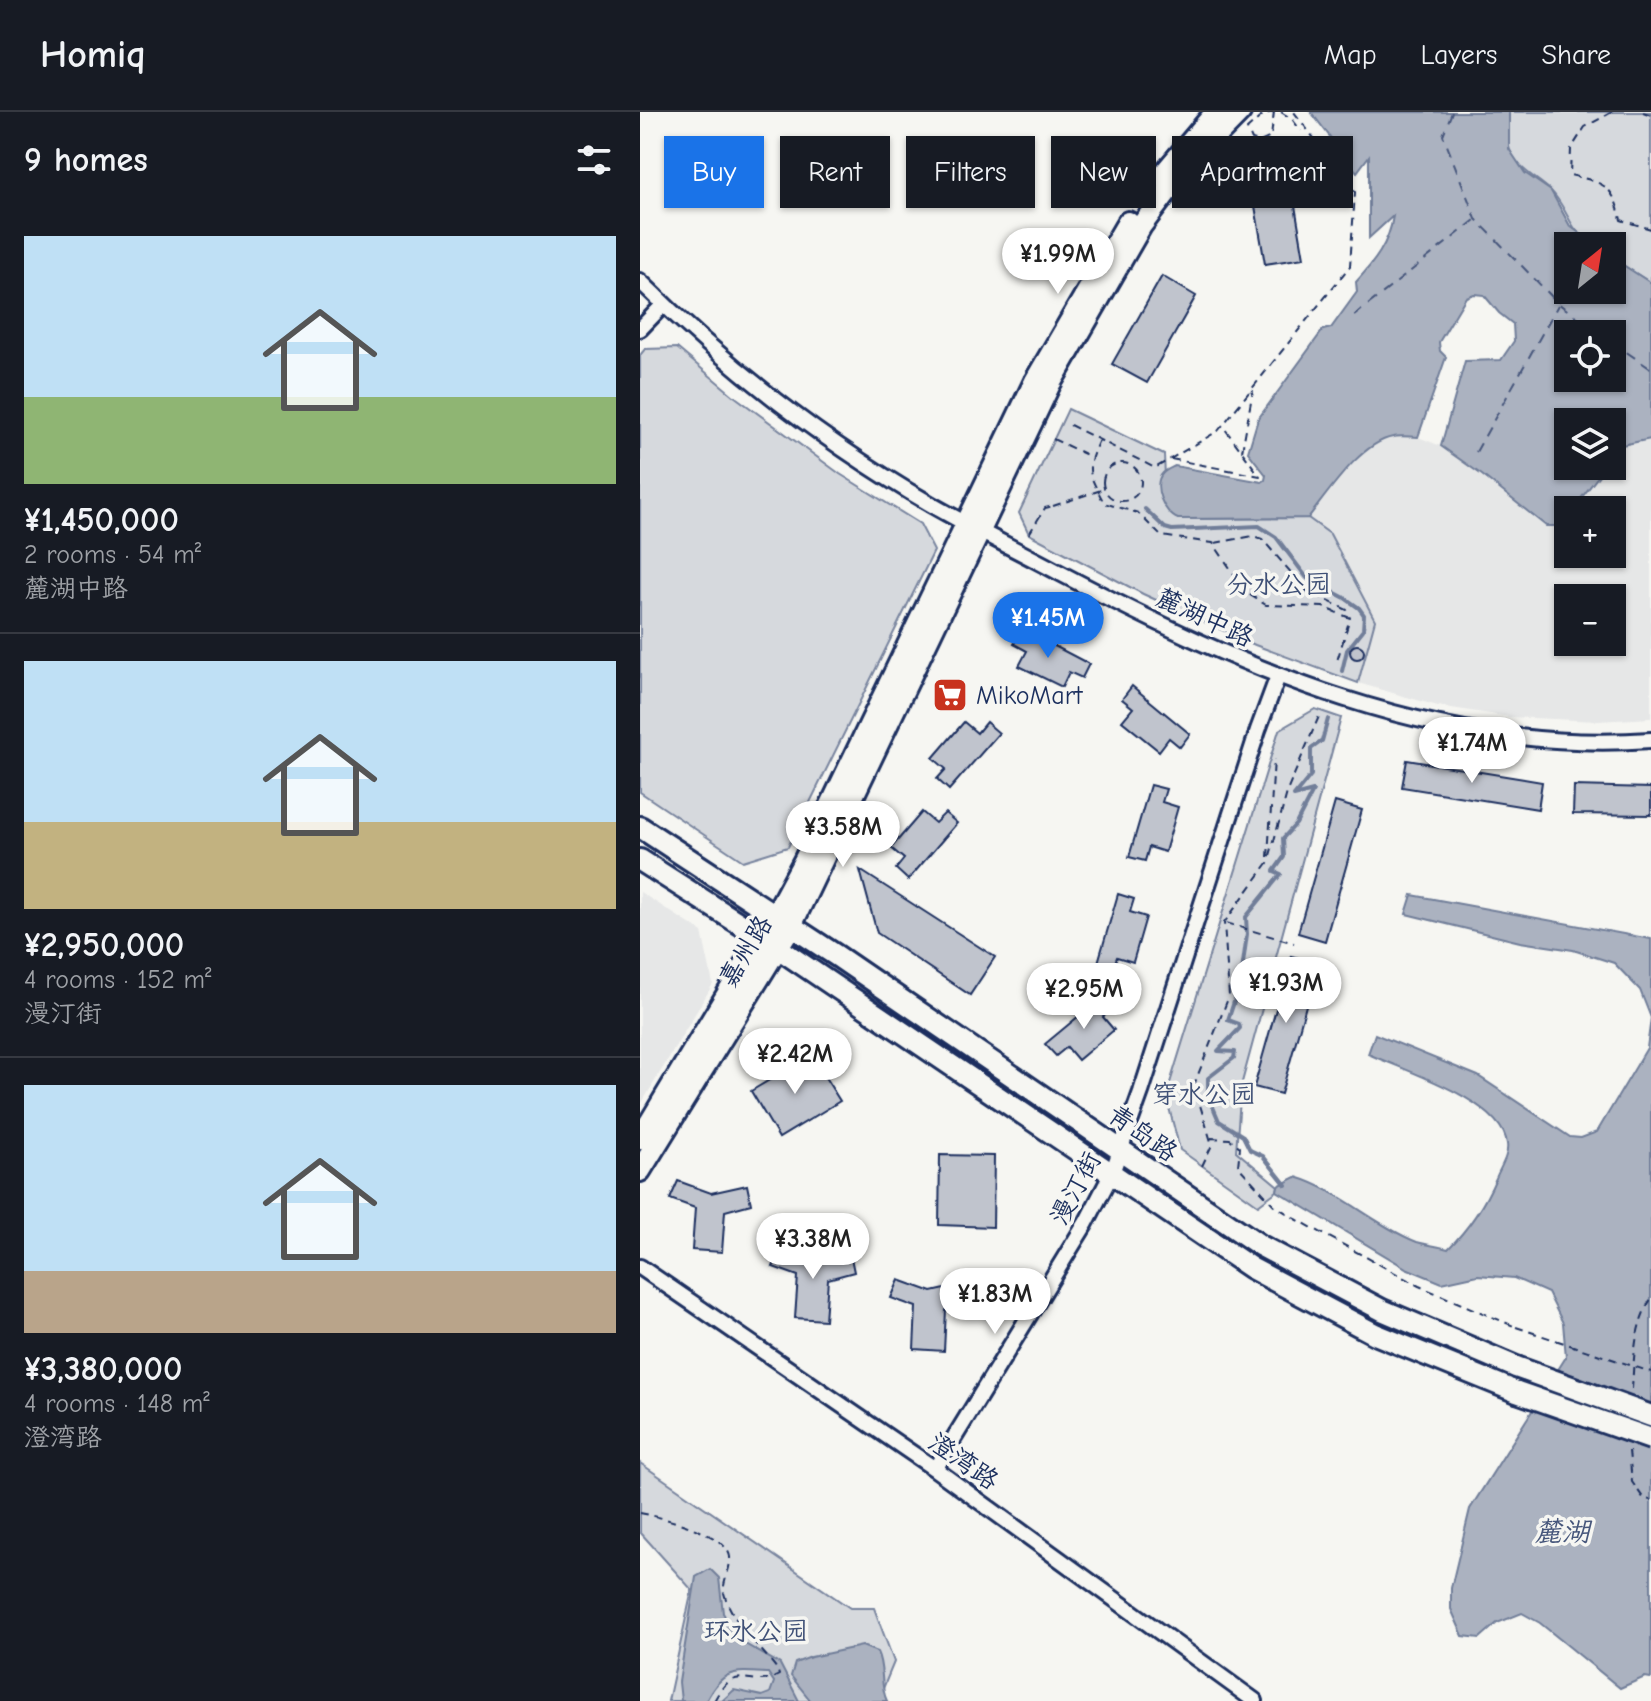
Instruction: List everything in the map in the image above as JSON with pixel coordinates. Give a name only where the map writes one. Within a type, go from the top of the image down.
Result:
[{"type":"main road","points":[[973,527],[1035,381],[1129,220],[1174,160],[1216,112]]},
{"type":"main road","points":[[973,527],[1050,384],[1141,226],[1185,168],[1240,112]]},
{"type":"main road","name":"嘉州路","points":[[640,1171],[783,920],[973,527]]},
{"type":"main road","name":"青岛路","points":[[640,827],[783,920],[1261,1246],[1382,1310],[1516,1367],[1651,1416]]},
{"type":"main road","name":"青岛路","points":[[640,860],[770,943],[1251,1268],[1375,1334],[1517,1392],[1651,1439]]},
{"type":"main road","name":"嘉州路","points":[[640,1139],[770,943]]},
{"type":"street","name":"麓湖中路","points":[[640,281],[753,382],[805,422],[918,497],[1163,625],[1278,676],[1370,709],[1436,725],[1501,736],[1651,740]]},
{"type":"street","points":[[640,329],[664,304]]},
{"type":"street","name":"漫汀街","points":[[935,1469],[1086,1223],[1122,1150],[1278,676]]},
{"type":"street","name":"澄湾路","points":[[640,1267],[935,1469],[1255,1701]]},
{"type":"path","points":[[1274,112],[1271,137],[1260,142],[1252,140],[1247,129],[1264,114],[1274,112]]},
{"type":"path","points":[[1281,112],[1292,119],[1301,131]]},
{"type":"path","points":[[1070,425],[1155,468],[1218,431],[1350,266],[1355,192],[1294,112]]},
{"type":"path","points":[[1612,112],[1585,127],[1571,149],[1570,175],[1601,182],[1615,196],[1621,220],[1651,229]]},
{"type":"path","points":[[1643,112],[1651,115]]},
{"type":"path","points":[[1242,452],[1254,387]]},
{"type":"path","points":[[1170,459],[1260,476],[1222,425]]},
{"type":"path","points":[[1053,439],[1091,457]]},
{"type":"path","points":[[1100,439],[1088,464],[1104,503],[1138,513],[1161,536],[1213,543],[1253,536],[1262,539],[1307,591],[1347,610],[1350,618],[1337,661]]},
{"type":"path","points":[[1123,463],[1134,467],[1141,478],[1140,490],[1132,499],[1113,499],[1104,489],[1104,476],[1111,466],[1123,463]]},
{"type":"path","points":[[1029,534],[1045,508],[1104,489]]},
{"type":"path","points":[[1213,543],[1247,593],[1266,605],[1323,607],[1350,618]]},
{"type":"path","points":[[1202,1166],[1212,1145],[1194,1085],[1229,996],[1224,923],[1268,863],[1288,789],[1320,714]]},
{"type":"path","points":[[1268,863],[1274,759]]},
{"type":"path","points":[[1224,923],[1294,943]]},
{"type":"path","points":[[1209,1138],[1230,1139],[1240,1147],[1238,1166],[1274,1205],[1419,1286],[1516,1327],[1651,1372]]},
{"type":"path","points":[[640,1513],[669,1519],[724,1544],[730,1553],[730,1567],[723,1590],[736,1618],[777,1669],[779,1675],[772,1679],[734,1678],[723,1685],[714,1701]]},
{"type":"shaded area","points":[[1393,436],[1418,437],[1441,446],[1546,526],[1554,526],[1554,568],[1626,568],[1626,496],[1583,496],[1595,480],[1626,480],[1626,444],[1651,439],[1651,718],[1598,721],[1510,717],[1438,706],[1358,683],[1375,620],[1330,534],[1308,518],[1338,479],[1372,445]]},
{"type":"shaded area","points":[[640,892],[702,932],[713,984],[640,1106]]},
{"type":"green space","points":[[1509,112],[1651,112],[1651,283],[1626,267],[1626,232],[1578,232],[1550,190],[1513,157],[1508,136]]},
{"type":"green space","points":[[677,348],[734,396],[840,474],[920,524],[934,551],[788,847],[743,861],[640,792],[640,355],[645,349]]},
{"type":"green space","name":"分水公园","points":[[1068,409],[1164,455],[1166,499],[1178,519],[1308,518],[1330,534],[1375,620],[1358,683],[1255,645],[1143,594],[1029,534],[1019,513]]},
{"type":"green space","name":"穿水公园","points":[[1315,709],[1341,718],[1241,1086],[1236,1151],[1278,1186],[1277,1191],[1258,1205],[1180,1150],[1166,1096],[1279,730]]},
{"type":"green space","name":"环水公园","points":[[640,1463],[850,1608],[874,1608],[894,1662],[882,1691],[873,1701],[668,1701],[692,1590],[640,1532]]},
{"type":"water","points":[[1311,112],[1509,112],[1509,149],[1525,173],[1551,191],[1570,226],[1578,232],[1554,232],[1554,304],[1626,304],[1626,267],[1651,283],[1651,439],[1626,444],[1626,408],[1554,408],[1554,480],[1595,480],[1583,496],[1554,496],[1554,526],[1546,526],[1441,446],[1465,361],[1501,360],[1514,341],[1513,324],[1484,295],[1474,294],[1466,297],[1439,342],[1440,351],[1446,357],[1418,437],[1393,437],[1369,449],[1346,470],[1308,518],[1178,519],[1168,511],[1161,499],[1160,478],[1175,466],[1262,482],[1265,480],[1266,475],[1248,452],[1258,419],[1323,330],[1331,328],[1357,292],[1356,282],[1380,252],[1391,226],[1393,216],[1369,238],[1369,156],[1357,172],[1353,167],[1353,136],[1329,136]]},
{"type":"water","points":[[1412,895],[1651,939],[1651,1018],[1640,990],[1614,963],[1573,950],[1520,942],[1406,914]]},
{"type":"water","name":"麓湖","points":[[1651,1018],[1651,1678],[1645,1677],[1620,1688],[1540,1623],[1522,1613],[1497,1623],[1480,1638],[1463,1636],[1451,1609],[1451,1588],[1470,1509],[1566,1357],[1563,1323],[1548,1293],[1514,1278],[1478,1275],[1442,1283],[1406,1268],[1277,1191],[1278,1186],[1296,1177],[1327,1190],[1401,1235],[1448,1249],[1469,1225],[1486,1198],[1505,1157],[1507,1144],[1501,1128],[1471,1101],[1427,1078],[1368,1054],[1375,1034],[1478,1076],[1570,1137],[1581,1138],[1597,1132],[1647,1048]]},
{"type":"water","points":[[710,1569],[719,1578],[723,1613],[740,1641],[780,1664],[799,1701],[722,1701],[734,1690],[762,1696],[770,1693],[774,1682],[768,1673],[738,1672],[718,1682],[706,1701],[681,1701],[679,1682],[696,1577]]},
{"type":"water","points":[[862,1646],[877,1652],[887,1701],[811,1701],[791,1676],[795,1663]]},
{"type":"building","points":[[1255,208],[1295,208],[1304,258],[1265,264]]},
{"type":"building","points":[[1162,276],[1196,296],[1147,383],[1112,364]]},
{"type":"building","points":[[1022,629],[1089,664],[1082,678],[1069,672],[1062,687],[1019,666],[1027,651],[1014,644]]},
{"type":"building","points":[[1357,645],[1364,652],[1357,659],[1350,652]]},
{"type":"building","points":[[1132,686],[1190,734],[1180,747],[1169,738],[1159,751],[1122,721],[1133,708],[1122,699]]},
{"type":"building","points":[[964,722],[977,733],[986,722],[999,733],[949,790],[937,779],[946,769],[933,758]]},
{"type":"building","points":[[1407,760],[1542,782],[1538,809],[1402,787]]},
{"type":"building","points":[[1150,785],[1166,789],[1162,802],[1178,807],[1165,852],[1149,847],[1145,861],[1129,857]]},
{"type":"building","points":[[1574,786],[1651,788],[1651,815],[1573,814]]},
{"type":"building","points":[[1335,802],[1362,810],[1325,941],[1298,933]]},
{"type":"building","points":[[922,812],[935,823],[945,813],[957,823],[908,880],[896,869],[904,859],[891,848]]},
{"type":"building","points":[[860,870],[995,957],[970,995],[877,933]]},
{"type":"building","points":[[1118,894],[1134,899],[1130,912],[1146,917],[1133,962],[1117,957],[1112,971],[1097,966]]},
{"type":"building","points":[[1291,956],[1318,963],[1281,1094],[1254,1087]]},
{"type":"building","points":[[1103,996],[1113,1008],[1103,1017],[1114,1030],[1078,1060],[1067,1047],[1056,1056],[1045,1044]]},
{"type":"building","points":[[811,1055],[840,1101],[779,1138],[751,1091]]},
{"type":"building","points":[[940,1155],[994,1156],[993,1227],[939,1225]]},
{"type":"building","points":[[678,1181],[711,1193],[747,1185],[751,1204],[725,1211],[722,1252],[692,1250],[695,1208],[670,1199]]},
{"type":"building","points":[[781,1249],[814,1261],[850,1253],[854,1272],[828,1279],[825,1320],[795,1318],[798,1276],[773,1267]]},
{"type":"building","points":[[899,1280],[932,1292],[968,1284],[973,1303],[946,1310],[944,1351],[914,1349],[916,1307],[891,1298]]},
{"type":"waterway","points":[[1145,509],[1165,528],[1172,530],[1259,526],[1276,537],[1307,578],[1345,598],[1364,615],[1363,630],[1347,650],[1342,671]]},
{"type":"waterway","points":[[1286,1185],[1263,1156],[1250,1150],[1243,1136],[1219,1121],[1208,1095],[1208,1078],[1234,1058],[1235,1052],[1218,1051],[1240,1028],[1239,1024],[1228,1020],[1237,993],[1257,980],[1242,971],[1246,917],[1281,874],[1274,871],[1284,857],[1283,838],[1296,824],[1313,791],[1294,796],[1311,775],[1311,749],[1322,741],[1328,719]]},
{"type":"ferry route","points":[[1452,112],[1443,135],[1476,219],[1559,304],[1581,320]]},
{"type":"ferry route","points":[[1354,316],[1475,220]]},
{"type":"ferry route","points":[[1476,452],[1558,305]]},
{"type":"ferry route","points":[[1626,352],[1651,369]]},
{"type":"place","name":"MikoMart","points":[[950,695]]}]
